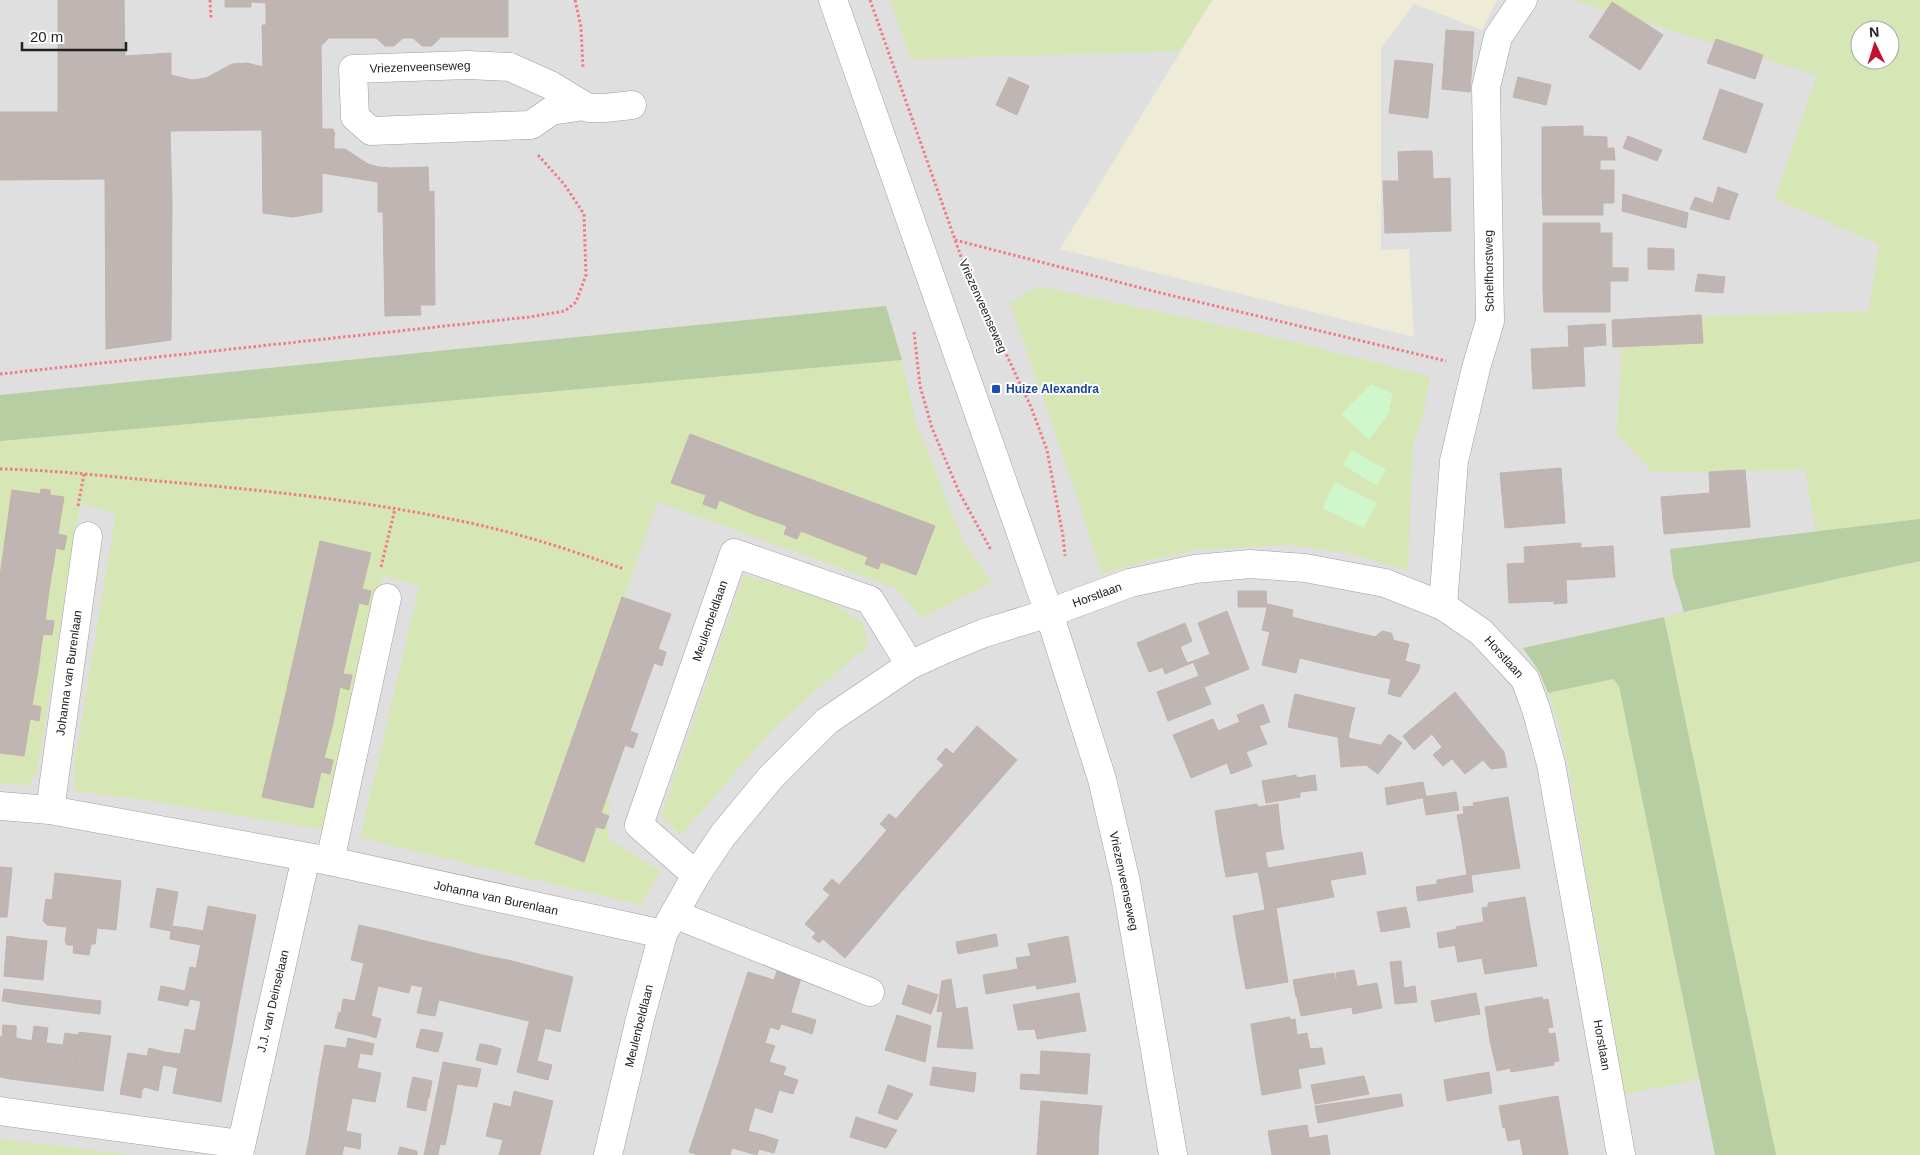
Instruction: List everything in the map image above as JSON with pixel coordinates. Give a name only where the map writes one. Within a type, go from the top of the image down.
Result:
[{"type":"street","name":"Vriezenveenseweg","points":[[832,0],[1048,613],[1102,779],[1126,882],[1173,1155]]},
{"type":"street","name":"Schelfhorstweg","points":[[1443,606],[1454,460],[1476,368],[1490,321],[1486,87],[1498,37],[1523,0]]},
{"type":"street","name":"Vriezenveenseweg","points":[[531,125],[371,130],[355,116],[354,69],[468,65],[510,67],[550,85],[584,106]]},
{"type":"street","points":[[531,125],[551,111],[584,106],[604,108],[632,105]]},
{"type":"street","name":"Johanna van Burenlaan","points":[[50,810],[88,536]]},
{"type":"street","name":"Meulenbeldlaan","points":[[696,875],[639,825],[734,553],[870,600],[910,665]]},
{"type":"street","name":"Horstlaan","points":[[1048,613],[1130,582],[1195,569],[1250,564],[1305,568],[1385,583],[1443,606],[1481,632],[1524,679],[1536,709],[1551,764],[1621,1155]]},
{"type":"street","points":[[318,859],[387,598]]},
{"type":"street","name":"Meulenbeldlaan","points":[[608,1155],[640,1019],[668,924],[696,875],[723,835],[772,777],[827,721],[910,665],[984,633],[1048,613]]},
{"type":"street","name":"Johanna van Burenlaan","points":[[0,806],[50,810],[668,924],[870,992]]},
{"type":"street","name":"J.J. van Deinselaan","points":[[0,1111],[240,1150],[318,859]]},
{"type":"path","points":[[210,0],[210,19]]},
{"type":"path","points":[[574,0],[581,27],[584,106]]},
{"type":"path","name":"Vriezenveenseweg","points":[[870,0],[963,262],[1031,407],[1047,450],[1063,536],[1065,560]]},
{"type":"path","points":[[0,374],[529,317],[565,310],[576,302],[586,275],[584,214],[564,184],[536,152],[531,125]]},
{"type":"path","points":[[918,246],[955,240],[1170,296],[1476,368]]},
{"type":"path","points":[[0,469],[38,470],[213,486],[322,498],[395,509],[509,532],[624,569]]},
{"type":"path","points":[[387,598],[390,584],[378,582],[395,509]]},
{"type":"shaded area","points":[[0,0],[1920,0],[1920,1155],[0,1155]]},
{"type":"shaded area","points":[[605,0],[772,0],[870,290],[603,304]]},
{"type":"shaded area","points":[[1212,0],[1497,0],[1482,30],[1414,4],[1381,48],[1381,250],[1409,249],[1414,337],[1060,249]]},
{"type":"green space","points":[[890,0],[1212,0],[1180,51],[911,59]]},
{"type":"green space","points":[[1573,0],[1920,0],[1920,519],[1816,532],[1805,470],[1652,472],[1617,435],[1623,319],[1869,311],[1879,244],[1775,199],[1817,75]]},
{"type":"green space","points":[[1037,286],[1270,336],[1430,376],[1424,411],[1413,445],[1408,571],[1348,553],[1290,545],[1198,550],[1153,559],[1101,574],[1080,506],[1010,303]]},
{"type":"green space","points":[[886,306],[902,360],[0,441],[0,395]]},
{"type":"green space","points":[[902,360],[916,423],[963,541],[992,582],[922,618],[896,588],[657,502],[616,622],[608,839],[661,871],[641,905],[360,838],[419,586],[383,576],[325,830],[150,801],[75,791],[74,767],[116,513],[80,504],[37,774],[27,786],[0,783],[0,441]]},
{"type":"green space","points":[[1371,384],[1393,394],[1388,415],[1369,440],[1341,414]]},
{"type":"green space","points":[[1352,450],[1386,470],[1377,486],[1343,465]]},
{"type":"green space","points":[[1335,482],[1377,503],[1364,528],[1322,508]]},
{"type":"green space","points":[[1920,519],[1920,561],[1684,612],[1673,576],[1670,549]]},
{"type":"green space","points":[[1920,561],[1920,1155],[1776,1155],[1664,617]]},
{"type":"green space","points":[[744,575],[828,600],[863,624],[868,647],[777,725],[681,835],[661,816]]},
{"type":"green space","points":[[1664,617],[1776,1155],[1715,1155],[1619,686],[1613,679],[1548,693],[1539,671],[1523,648]]},
{"type":"green space","points":[[1613,679],[1619,686],[1699,1080],[1625,1094],[1569,771],[1555,712],[1548,693]]},
{"type":"green space","points":[[0,1139],[131,1155],[0,1155]]},
{"type":"building","points":[[58,0],[124,0],[125,56],[171,53],[171,75],[192,80],[206,78],[232,64],[247,63],[263,67],[262,25],[266,25],[266,3],[251,2],[251,7],[225,7],[225,0],[508,0],[508,37],[441,37],[432,46],[422,46],[413,38],[403,38],[394,46],[385,46],[376,38],[329,38],[321,46],[322,129],[333,129],[335,135],[334,149],[345,149],[368,164],[379,167],[428,167],[429,192],[434,191],[435,305],[420,305],[421,315],[385,316],[383,212],[378,212],[378,182],[322,173],[322,212],[293,217],[263,213],[262,130],[170,131],[172,202],[171,340],[106,349],[105,179],[0,180],[0,112],[58,112]]},
{"type":"building","points":[[1612,2],[1663,35],[1640,70],[1589,37]]},
{"type":"building","points":[[1446,30],[1474,32],[1470,92],[1442,89]]},
{"type":"building","points":[[1716,39],[1763,55],[1755,79],[1707,63]]},
{"type":"building","points":[[1395,60],[1433,64],[1428,118],[1389,113]]},
{"type":"building","points":[[1009,77],[1029,86],[1017,115],[996,105]]},
{"type":"building","points":[[1518,77],[1551,85],[1546,105],[1513,97]]},
{"type":"building","points":[[1720,89],[1763,104],[1746,153],[1703,139]]},
{"type":"building","points":[[1583,126],[1583,136],[1607,137],[1607,148],[1542,149],[1542,127]]},
{"type":"building","points":[[1628,136],[1662,150],[1657,161],[1623,148]]},
{"type":"building","points":[[1614,148],[1615,160],[1600,160],[1600,170],[1542,171],[1542,149]]},
{"type":"building","points":[[1414,151],[1418,232],[1385,233],[1383,181],[1399,181],[1398,152]]},
{"type":"building","points":[[1414,151],[1432,151],[1433,179],[1450,178],[1451,231],[1418,232]]},
{"type":"building","points":[[1614,170],[1614,193],[1542,193],[1542,171]]},
{"type":"building","points":[[1718,187],[1738,194],[1732,210],[1713,204]]},
{"type":"building","points":[[1542,193],[1614,193],[1614,203],[1603,203],[1603,215],[1543,215]]},
{"type":"building","points":[[1623,194],[1688,213],[1686,228],[1622,211]]},
{"type":"building","points":[[1695,197],[1732,210],[1729,220],[1690,209]]},
{"type":"building","points":[[1543,223],[1600,223],[1600,233],[1612,233],[1612,267],[1543,267]]},
{"type":"building","points":[[1648,248],[1674,249],[1674,270],[1648,269]]},
{"type":"building","points":[[1543,267],[1628,268],[1628,281],[1610,281],[1610,289],[1543,289]]},
{"type":"building","points":[[1698,274],[1725,277],[1723,293],[1695,291]]},
{"type":"building","points":[[1543,289],[1610,289],[1610,312],[1544,312]]},
{"type":"building","points":[[1701,315],[1703,343],[1613,347],[1612,320]]},
{"type":"building","points":[[1605,324],[1606,345],[1583,347],[1585,386],[1533,389],[1531,349],[1569,347],[1568,326]]},
{"type":"building","points":[[690,434],[772,465],[753,514],[719,500],[716,509],[703,504],[706,495],[671,483]]},
{"type":"building","points":[[772,465],[853,495],[834,544],[801,531],[797,539],[784,534],[787,526],[753,514]]},
{"type":"building","points":[[1561,468],[1565,523],[1505,528],[1500,473]]},
{"type":"building","points":[[1745,470],[1750,527],[1664,534],[1661,497],[1710,493],[1709,472]]},
{"type":"building","points":[[41,489],[50,490],[50,495],[64,497],[58,534],[67,536],[64,550],[56,548],[50,584],[0,576],[12,490],[40,494]]},
{"type":"building","points":[[853,495],[935,526],[916,575],[881,562],[878,569],[865,564],[868,557],[834,544]]},
{"type":"building","points":[[320,541],[371,553],[362,589],[371,591],[368,605],[359,603],[351,638],[301,627]]},
{"type":"building","points":[[1581,543],[1581,548],[1613,546],[1615,577],[1566,580],[1567,603],[1554,604],[1554,601],[1509,603],[1507,564],[1525,563],[1524,547]]},
{"type":"building","points":[[0,576],[50,584],[45,620],[54,621],[52,635],[43,634],[38,670],[0,664]]},
{"type":"building","points":[[1238,591],[1266,591],[1267,607],[1238,607]]},
{"type":"building","points":[[622,597],[671,614],[658,649],[666,652],[662,666],[654,663],[642,697],[593,680]]},
{"type":"building","points":[[1268,604],[1293,610],[1292,617],[1308,621],[1296,673],[1262,665],[1270,632],[1262,630]]},
{"type":"building","points":[[1227,611],[1239,643],[1210,654],[1198,623]]},
{"type":"building","points":[[1308,621],[1342,629],[1333,666],[1300,658]]},
{"type":"building","points":[[1185,623],[1192,641],[1180,647],[1187,663],[1194,662],[1165,674],[1163,667],[1149,672],[1137,643]]},
{"type":"building","points":[[301,627],[351,638],[343,674],[352,675],[349,690],[340,687],[333,723],[282,711]]},
{"type":"building","points":[[1342,629],[1375,637],[1367,674],[1333,666]]},
{"type":"building","points":[[1382,631],[1391,633],[1393,640],[1409,644],[1405,661],[1420,665],[1418,672],[1400,697],[1388,694],[1391,679],[1367,674],[1375,637]]},
{"type":"building","points":[[1239,643],[1249,669],[1204,687],[1211,704],[1168,721],[1157,692],[1199,676],[1193,661]]},
{"type":"building","points":[[0,664],[38,670],[32,705],[41,707],[39,721],[30,719],[24,756],[0,753]]},
{"type":"building","points":[[593,680],[642,697],[630,731],[638,734],[633,748],[625,745],[613,779],[564,762]]},
{"type":"building","points":[[1455,692],[1476,718],[1442,747],[1432,734],[1414,750],[1403,736]]},
{"type":"building","points":[[1295,694],[1325,701],[1321,717],[1291,711]]},
{"type":"building","points":[[1325,701],[1355,708],[1351,724],[1321,717]]},
{"type":"building","points":[[1263,704],[1270,722],[1259,726],[1260,728],[1182,756],[1173,735],[1213,719],[1218,731],[1240,722],[1237,715]]},
{"type":"building","points":[[282,711],[333,723],[324,758],[333,760],[330,774],[321,772],[313,808],[262,797]]},
{"type":"building","points":[[1291,711],[1321,717],[1317,733],[1288,727]]},
{"type":"building","points":[[1321,717],[1351,724],[1348,739],[1317,733]]},
{"type":"building","points":[[1476,718],[1504,752],[1507,767],[1491,769],[1483,760],[1465,774],[1452,759],[1443,766],[1433,755]]},
{"type":"building","points":[[977,726],[1017,760],[959,826],[919,792],[944,765],[937,759],[946,748],[953,754]]},
{"type":"building","points":[[1260,728],[1267,744],[1246,752],[1252,766],[1231,774],[1227,763],[1191,778],[1182,756]]},
{"type":"building","points":[[1389,734],[1402,743],[1378,774],[1366,765]]},
{"type":"building","points":[[1338,737],[1380,745],[1366,765],[1341,767]]},
{"type":"building","points":[[564,762],[613,779],[601,813],[609,816],[604,829],[596,827],[584,862],[535,844]]},
{"type":"building","points":[[1296,775],[1297,778],[1315,775],[1317,790],[1300,792],[1300,797],[1266,803],[1262,781]]},
{"type":"building","points":[[1423,782],[1426,797],[1387,805],[1385,788]]},
{"type":"building","points":[[919,792],[959,826],[902,891],[863,858],[887,830],[880,824],[889,814],[896,819]]},
{"type":"building","points":[[1456,792],[1459,810],[1426,815],[1423,797]]},
{"type":"building","points":[[1508,797],[1514,834],[1462,842],[1457,815],[1464,814],[1463,807],[1474,806],[1473,803]]},
{"type":"building","points":[[1257,804],[1258,807],[1278,804],[1281,834],[1220,844],[1215,811]]},
{"type":"building","points":[[1281,834],[1284,849],[1265,852],[1268,868],[1362,852],[1366,874],[1262,892],[1258,872],[1226,877],[1220,844]]},
{"type":"building","points":[[1514,834],[1520,868],[1471,875],[1473,892],[1418,901],[1416,887],[1437,884],[1437,880],[1467,875],[1462,842]]},
{"type":"building","points":[[863,858],[902,891],[845,958],[823,939],[819,943],[812,937],[816,933],[805,924],[830,895],[823,889],[832,879],[839,885]]},
{"type":"building","points":[[0,867],[12,868],[7,917],[0,917]]},
{"type":"building","points":[[55,873],[90,877],[81,954],[73,953],[74,945],[67,945],[65,941],[67,927],[47,925],[43,921],[46,899],[52,900]]},
{"type":"building","points":[[90,877],[121,881],[116,930],[97,928],[95,944],[91,944],[89,955],[81,954]]},
{"type":"building","points":[[1330,880],[1334,897],[1276,908],[1282,945],[1239,952],[1233,916],[1265,910],[1262,892]]},
{"type":"building","points":[[157,888],[178,892],[172,926],[188,928],[185,942],[170,939],[171,931],[150,927]]},
{"type":"building","points":[[1525,897],[1531,932],[1439,948],[1437,933],[1457,929],[1456,927],[1484,922],[1482,908],[1488,907],[1488,903]]},
{"type":"building","points":[[208,906],[256,915],[250,946],[202,937]]},
{"type":"building","points":[[1406,907],[1410,927],[1381,932],[1377,912]]},
{"type":"building","points":[[359,925],[390,932],[367,1035],[335,1028],[339,1012],[341,1013],[343,999],[355,1001],[364,963],[351,960]]},
{"type":"building","points":[[188,928],[203,931],[201,945],[185,942]]},
{"type":"building","points":[[390,932],[421,940],[409,993],[378,986]]},
{"type":"building","points":[[1531,932],[1537,966],[1485,974],[1482,958],[1458,962],[1455,945]]},
{"type":"building","points":[[996,934],[998,946],[958,954],[956,942]]},
{"type":"building","points":[[7,936],[27,939],[23,978],[4,976]]},
{"type":"building","points":[[1068,936],[1072,960],[1018,969],[1016,958],[1031,956],[1028,944]]},
{"type":"building","points":[[202,937],[250,946],[244,978],[196,969]]},
{"type":"building","points":[[27,939],[47,941],[43,980],[23,978]]},
{"type":"building","points":[[421,940],[451,947],[435,1016],[417,1013],[423,987],[411,985]]},
{"type":"building","points":[[1282,945],[1288,982],[1246,989],[1239,952]]},
{"type":"building","points":[[451,947],[482,955],[470,1007],[439,1000]]},
{"type":"building","points":[[482,955],[512,961],[499,1014],[470,1007]]},
{"type":"building","points":[[1072,960],[1076,982],[1037,989],[1036,985],[986,994],[983,975]]},
{"type":"building","points":[[512,961],[542,969],[529,1021],[499,1014]]},
{"type":"building","points":[[1401,961],[1404,988],[1415,986],[1417,1002],[1395,1004],[1390,962]]},
{"type":"building","points":[[190,967],[244,978],[238,1009],[190,999],[191,992],[185,991]]},
{"type":"building","points":[[542,969],[573,977],[560,1032],[545,1028],[537,1061],[552,1065],[548,1080],[517,1072]]},
{"type":"building","points":[[1354,970],[1357,986],[1338,989],[1336,973]]},
{"type":"building","points":[[777,971],[801,978],[791,1012],[785,1011],[783,1018],[738,1003],[748,972],[774,980]]},
{"type":"building","points":[[1334,973],[1338,991],[1296,997],[1293,980]]},
{"type":"building","points":[[951,979],[956,1009],[937,1012],[942,981]]},
{"type":"building","points":[[1377,983],[1382,1008],[1353,1014],[1352,1007],[1301,1016],[1297,997]]},
{"type":"building","points":[[908,985],[938,995],[931,1014],[902,1004]]},
{"type":"building","points":[[161,986],[176,989],[173,1003],[158,1000]]},
{"type":"building","points":[[4,989],[21,991],[19,1004],[2,1001]]},
{"type":"building","points":[[176,989],[191,992],[188,1006],[173,1003]]},
{"type":"building","points":[[21,991],[53,995],[51,1008],[19,1004]]},
{"type":"building","points":[[1079,993],[1086,1031],[1037,1039],[1035,1029],[1018,1030],[1013,1005]]},
{"type":"building","points":[[1476,993],[1480,1014],[1435,1022],[1431,1001]]},
{"type":"building","points":[[53,995],[84,999],[82,1012],[51,1008]]},
{"type":"building","points":[[1542,997],[1543,1000],[1548,999],[1553,1027],[1548,1028],[1548,1031],[1490,1041],[1485,1007]]},
{"type":"building","points":[[84,999],[101,1001],[100,1014],[82,1012]]},
{"type":"building","points":[[201,1002],[238,1009],[233,1039],[195,1032]]},
{"type":"building","points":[[738,1003],[783,1018],[779,1030],[770,1027],[765,1043],[775,1046],[774,1048],[728,1033]]},
{"type":"building","points":[[967,1007],[973,1049],[937,1047],[943,1011]]},
{"type":"building","points":[[785,1011],[803,1016],[798,1029],[781,1024]]},
{"type":"building","points":[[897,1015],[931,1026],[925,1062],[885,1050]]},
{"type":"building","points":[[371,1016],[381,1019],[376,1038],[367,1035]]},
{"type":"building","points":[[803,1016],[816,1020],[812,1034],[798,1029]]},
{"type":"building","points":[[1290,1017],[1290,1020],[1295,1019],[1297,1035],[1307,1033],[1310,1049],[1322,1048],[1256,1059],[1251,1024]]},
{"type":"building","points":[[3,1025],[16,1026],[10,1079],[0,1077],[0,1037],[2,1037]]},
{"type":"building","points":[[16,1026],[16,1038],[32,1041],[34,1026],[48,1028],[41,1083],[10,1079]]},
{"type":"building","points":[[185,1029],[233,1039],[227,1069],[179,1061]]},
{"type":"building","points":[[421,1029],[432,1031],[427,1050],[416,1047]]},
{"type":"building","points":[[432,1031],[443,1033],[438,1052],[427,1050]]},
{"type":"building","points":[[1548,1031],[1549,1034],[1555,1033],[1559,1061],[1554,1062],[1554,1065],[1511,1072],[1510,1068],[1497,1071],[1490,1041]]},
{"type":"building","points":[[79,1032],[111,1036],[103,1091],[73,1087]]},
{"type":"building","points":[[65,1033],[79,1035],[73,1087],[41,1083],[47,1043],[63,1045]]},
{"type":"building","points":[[728,1033],[774,1048],[769,1062],[786,1067],[783,1075],[768,1070],[765,1078],[719,1062]]},
{"type":"building","points":[[348,1038],[374,1044],[372,1055],[360,1053],[357,1068],[381,1073],[378,1088],[319,1077],[325,1045],[346,1048]]},
{"type":"building","points":[[480,1044],[492,1046],[488,1063],[476,1060]]},
{"type":"building","points":[[492,1046],[501,1049],[497,1065],[488,1063]]},
{"type":"building","points":[[149,1048],[165,1052],[158,1091],[145,1087],[142,1090],[141,1098],[120,1094],[128,1053],[147,1056]]},
{"type":"building","points":[[1322,1048],[1325,1064],[1298,1069],[1301,1088],[1262,1095],[1256,1059]]},
{"type":"building","points":[[1041,1051],[1090,1054],[1087,1094],[1020,1089],[1021,1074],[1040,1075]]},
{"type":"building","points":[[165,1052],[180,1054],[178,1068],[163,1065]]},
{"type":"building","points":[[179,1061],[227,1069],[221,1102],[173,1093]]},
{"type":"building","points":[[443,1062],[481,1069],[477,1087],[457,1084],[452,1111],[434,1107]]},
{"type":"building","points":[[719,1062],[765,1078],[763,1084],[779,1090],[772,1113],[709,1092]]},
{"type":"building","points":[[933,1067],[976,1073],[974,1092],[930,1085]]},
{"type":"building","points":[[768,1070],[783,1075],[779,1090],[763,1084]]},
{"type":"building","points":[[1489,1072],[1492,1093],[1447,1101],[1444,1080]]},
{"type":"building","points":[[783,1075],[798,1080],[793,1094],[779,1090]]},
{"type":"building","points":[[1364,1076],[1369,1094],[1315,1104],[1311,1085]]},
{"type":"building","points":[[319,1077],[378,1088],[375,1102],[352,1098],[349,1114],[314,1108]]},
{"type":"building","points":[[413,1077],[432,1081],[429,1098],[409,1094]]},
{"type":"building","points":[[888,1085],[913,1094],[897,1120],[878,1113]]},
{"type":"building","points":[[514,1091],[553,1101],[545,1134],[490,1120],[494,1103],[511,1107]]},
{"type":"building","points":[[709,1092],[755,1107],[746,1138],[699,1122]]},
{"type":"building","points":[[409,1094],[428,1098],[426,1111],[407,1107]]},
{"type":"building","points":[[1401,1094],[1403,1106],[1318,1123],[1315,1106]]},
{"type":"building","points":[[1558,1096],[1564,1131],[1508,1141],[1505,1127],[1503,1128],[1499,1106]]},
{"type":"building","points":[[1041,1101],[1102,1106],[1099,1132],[1039,1128]]},
{"type":"building","points":[[434,1107],[452,1111],[445,1145],[427,1141]]},
{"type":"building","points":[[314,1108],[349,1114],[346,1131],[361,1134],[360,1149],[309,1139]]},
{"type":"building","points":[[856,1117],[897,1130],[886,1148],[850,1137]]},
{"type":"building","points":[[490,1120],[545,1134],[540,1155],[499,1155],[503,1140],[486,1136]]},
{"type":"building","points":[[699,1122],[746,1138],[744,1144],[759,1149],[757,1155],[732,1148],[730,1155],[698,1155],[689,1152]]},
{"type":"building","points":[[1307,1125],[1309,1138],[1327,1135],[1330,1155],[1272,1155],[1268,1131]]},
{"type":"building","points":[[1039,1128],[1099,1132],[1098,1155],[1037,1155]]},
{"type":"building","points":[[748,1131],[763,1135],[759,1149],[744,1144]]},
{"type":"building","points":[[1564,1131],[1568,1155],[1523,1155],[1520,1139]]},
{"type":"building","points":[[763,1135],[778,1140],[774,1153],[759,1149]]},
{"type":"building","points":[[309,1139],[344,1146],[342,1155],[306,1155]]},
{"type":"building","points":[[427,1141],[440,1144],[438,1155],[424,1155]]},
{"type":"building","points":[[400,1147],[417,1151],[417,1155],[398,1155]]},
{"type":"place","name":"Huize Alexandra","points":[[996,389]]}]
